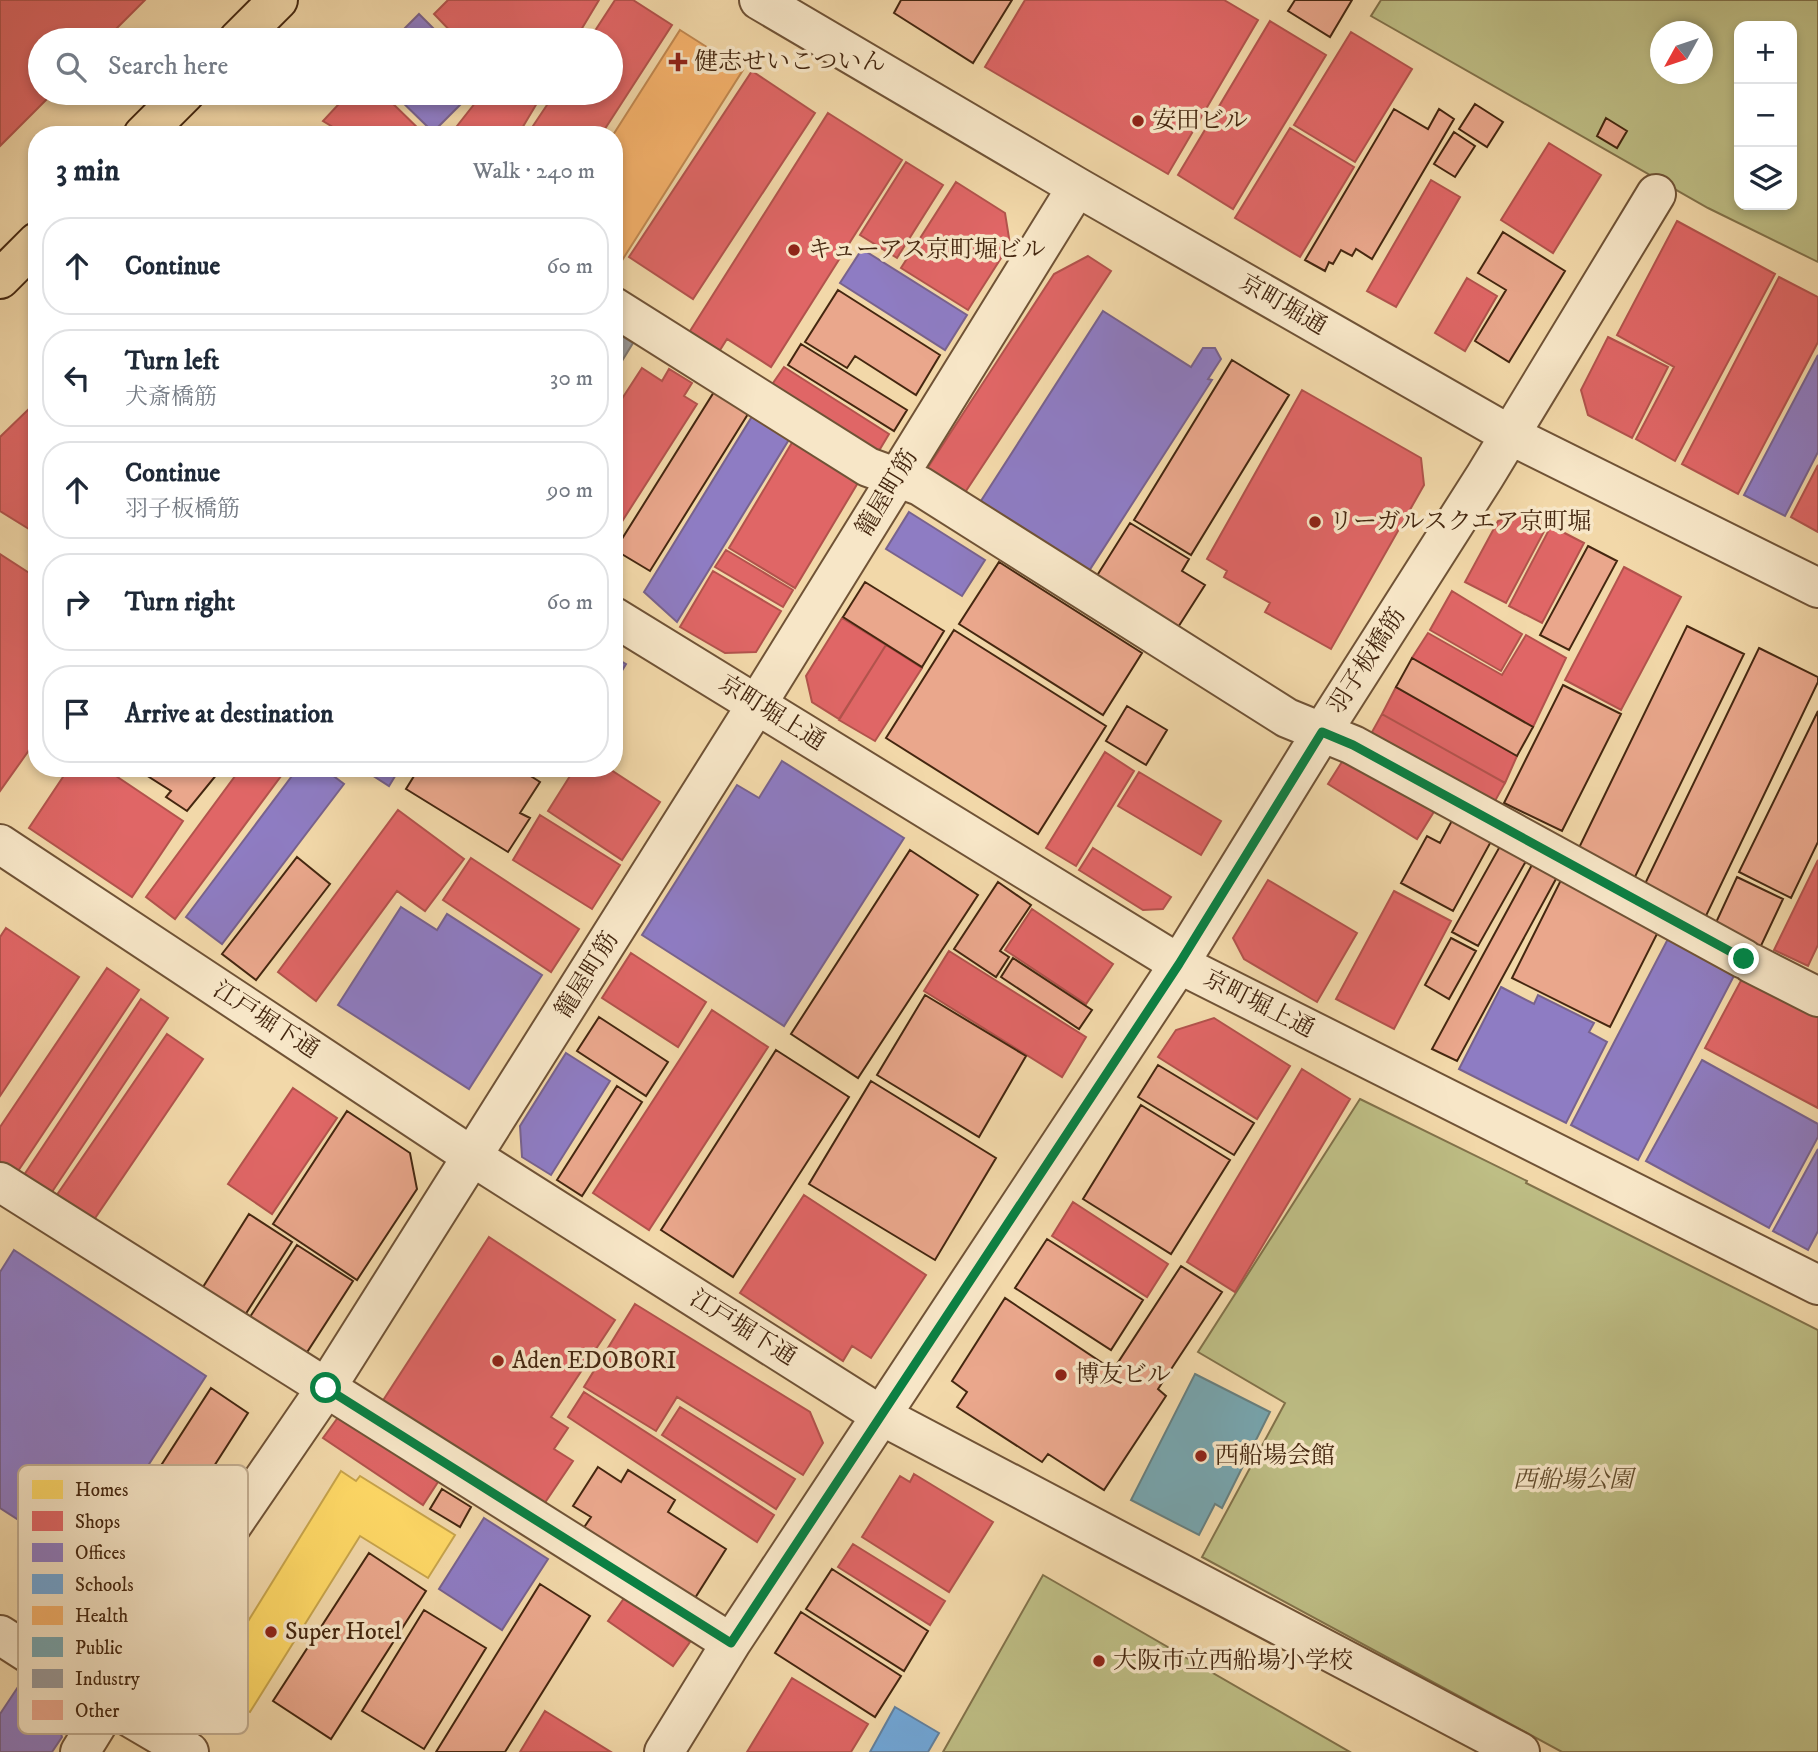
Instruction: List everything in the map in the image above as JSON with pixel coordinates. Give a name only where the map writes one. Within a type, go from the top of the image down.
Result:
[{"type":"main road","points":[[249,28],[278,0]]},
{"type":"main road","points":[[153,126],[173,105]]},
{"type":"street","name":"京町堀通","points":[[759,0],[1077,187],[1510,435],[1818,588]]},
{"type":"street","name":"籠屋町筋","points":[[248,1502],[326,1388],[473,1157],[1077,187]]},
{"type":"street","name":"羽子板橋筋","points":[[664,1752],[731,1643],[1179,964],[1510,435],[1656,194]]},
{"type":"street","points":[[623,313],[868,467],[919,486],[1287,718],[1353,745],[1747,961],[1818,997]]},
{"type":"street","name":"京町堀上通","points":[[623,622],[1179,964],[1818,1284]]},
{"type":"street","name":"江戸堀下通","points":[[0,844],[473,1157],[882,1416],[1520,1752]]},
{"type":"street","points":[[0,1182],[731,1643]]},
{"type":"street","points":[[0,1635],[18,1647]]},
{"type":"street","name":"籠屋町筋","points":[[80,1752],[91,1734]]},
{"type":"street","points":[[158,1734],[189,1752]]},
{"type":"green space","points":[[1381,0],[1818,0],[1818,262],[1708,208],[1371,16]]},
{"type":"green space","name":"西船場公園","points":[[1360,1099],[1818,1330],[1818,1752],[1562,1752],[1202,1557],[1285,1403],[1198,1352]]},
{"type":"green space","points":[[1043,1575],[1350,1752],[943,1752]]},
{"type":"building: Homes","name":"Super Hotel","points":[[341,1471],[356,1481],[360,1476],[455,1535],[428,1578],[360,1536],[250,1712],[248,1621]]},
{"type":"building: Shops","points":[[0,0],[145,0],[117,28],[28,28],[28,105],[41,105],[0,146]]},
{"type":"building: Shops","points":[[448,0],[599,0],[582,28],[447,28],[434,14]]},
{"type":"building: Shops","points":[[615,0],[633,0],[672,25],[623,101],[623,28],[597,28]]},
{"type":"building: Shops","name":"安田ビル","points":[[1025,0],[1224,0],[1258,20],[1168,174],[985,67]]},
{"type":"building: Shops","points":[[1270,21],[1326,55],[1233,209],[1178,175]]},
{"type":"building: Shops","points":[[1351,32],[1412,69],[1355,162],[1294,125]]},
{"type":"building: Shops","points":[[752,71],[815,113],[693,299],[629,257]]},
{"type":"building: Shops","points":[[338,105],[394,105],[416,126],[331,126],[323,121]]},
{"type":"building: Shops","points":[[474,105],[536,105],[523,126],[457,126]]},
{"type":"building: Shops","points":[[547,105],[620,105],[607,126],[533,126]]},
{"type":"building: Shops","name":"キューアス京町堀ビル","points":[[828,113],[902,160],[771,367],[727,339],[715,358],[685,339]]},
{"type":"building: Shops","points":[[1290,128],[1354,167],[1300,257],[1235,218]]},
{"type":"building: Shops","points":[[1549,143],[1601,175],[1553,253],[1501,220]]},
{"type":"building: Shops","points":[[906,162],[943,185],[897,258],[860,235]]},
{"type":"building: Shops","points":[[1431,180],[1460,197],[1396,307],[1367,291]]},
{"type":"building: Shops","points":[[956,182],[1005,213],[1010,244],[968,310],[901,268]]},
{"type":"building: Shops","points":[[1677,221],[1775,274],[1675,461],[1636,439],[1674,367],[1617,335]]},
{"type":"building: Shops","points":[[1088,256],[1111,271],[960,500],[923,475],[1054,274]]},
{"type":"building: Shops","points":[[1779,277],[1818,297],[1818,342],[1738,494],[1682,464]]},
{"type":"building: Shops","points":[[1467,278],[1497,296],[1465,351],[1435,333]]},
{"type":"building: Shops","points":[[1608,337],[1668,367],[1632,438],[1588,415],[1581,390]]},
{"type":"building: Shops","points":[[784,367],[889,434],[877,454],[771,386]]},
{"type":"building: Shops","points":[[642,368],[662,381],[669,369],[692,383],[684,396],[697,404],[623,520],[623,397]]},
{"type":"building: Shops","name":"リーガルスクエア京町堀","points":[[1302,390],[1421,458],[1424,485],[1331,649],[1265,612],[1270,603],[1224,577],[1227,571],[1207,559]]},
{"type":"building: Shops","points":[[28,410],[28,528],[0,511],[0,437]]},
{"type":"building: Shops","points":[[796,436],[862,476],[795,588],[729,548]]},
{"type":"building: Shops","points":[[1818,465],[1818,532],[1791,517]]},
{"type":"building: Shops","points":[[1525,511],[1548,524],[1506,603],[1465,582],[1498,521]]},
{"type":"building: Shops","points":[[1551,526],[1584,543],[1542,623],[1509,606]]},
{"type":"building: Shops","points":[[726,550],[793,590],[783,607],[715,567]]},
{"type":"building: Shops","points":[[0,554],[28,572],[28,752],[0,791]]},
{"type":"building: Shops","points":[[1624,567],[1681,597],[1621,710],[1565,680]]},
{"type":"building: Shops","points":[[713,571],[781,611],[756,652],[725,653],[680,627]]},
{"type":"building: Shops","points":[[1452,591],[1522,634],[1501,671],[1430,630]]},
{"type":"building: Shops","points":[[842,618],[886,645],[839,719],[812,702],[806,676]]},
{"type":"building: Shops","points":[[1428,633],[1502,675],[1526,635],[1566,658],[1533,727],[1412,658]]},
{"type":"building: Shops","points":[[886,645],[922,668],[875,741],[839,720]]},
{"type":"building: Shops","points":[[1396,687],[1517,756],[1505,783],[1382,714]]},
{"type":"building: Shops","points":[[1382,714],[1505,783],[1490,810],[1367,741]]},
{"type":"building: Shops","points":[[1105,752],[1134,771],[1076,866],[1046,848]]},
{"type":"building: Shops","points":[[1345,757],[1435,810],[1417,839],[1328,784]]},
{"type":"building: Shops","points":[[1139,772],[1221,821],[1201,855],[1118,806]]},
{"type":"building: Shops","points":[[63,777],[117,777],[183,821],[132,897],[29,828]]},
{"type":"building: Shops","points":[[234,777],[280,777],[175,919],[146,897]]},
{"type":"building: Shops","points":[[569,777],[622,777],[660,802],[622,860],[548,811]]},
{"type":"building: Shops","points":[[398,810],[464,859],[425,911],[397,891],[316,1001],[278,972]]},
{"type":"building: Shops","points":[[540,815],[620,865],[592,909],[513,860]]},
{"type":"building: Shops","points":[[1093,848],[1171,897],[1163,909],[1143,910],[1079,870]]},
{"type":"building: Shops","points":[[471,858],[579,929],[551,972],[443,900]]},
{"type":"building: Shops","points":[[1818,860],[1818,945],[1808,966],[1774,950]]},
{"type":"building: Shops","points":[[1268,880],[1357,933],[1317,1002],[1244,959],[1233,938]]},
{"type":"building: Shops","points":[[1394,891],[1451,921],[1394,1029],[1336,999]]},
{"type":"building: Shops","points":[[1032,909],[1113,964],[1086,1004],[1005,950]]},
{"type":"building: Shops","points":[[6,928],[79,977],[0,1096],[0,937]]},
{"type":"building: Shops","points":[[949,951],[1086,1037],[1062,1077],[924,991]]},
{"type":"building: Shops","points":[[631,953],[706,1002],[678,1047],[602,998]]},
{"type":"building: Shops","points":[[107,968],[139,990],[12,1180],[0,1171],[0,1127]]},
{"type":"building: Shops","points":[[1744,975],[1818,1014],[1818,1108],[1705,1048]]},
{"type":"building: Shops","points":[[141,999],[168,1018],[52,1192],[24,1175]]},
{"type":"building: Shops","points":[[712,1010],[768,1047],[649,1230],[593,1193]]},
{"type":"building: Shops","points":[[1214,1018],[1290,1066],[1257,1119],[1158,1057],[1176,1030]]},
{"type":"building: Shops","points":[[167,1034],[203,1059],[89,1227],[52,1202]]},
{"type":"building: Shops","points":[[1302,1069],[1350,1099],[1235,1292],[1187,1262]]},
{"type":"building: Shops","points":[[293,1088],[337,1118],[272,1214],[228,1184]]},
{"type":"building: Shops","points":[[804,1195],[926,1275],[871,1358],[852,1346],[843,1361],[740,1293]]},
{"type":"building: Shops","points":[[1073,1202],[1168,1264],[1147,1297],[1052,1236]]},
{"type":"building: Shops","name":"Aden EDOBORI","points":[[489,1237],[615,1320],[551,1417],[568,1428],[554,1449],[573,1461],[542,1507],[382,1402]]},
{"type":"building: Shops","points":[[635,1304],[810,1412],[823,1443],[803,1475],[677,1397],[656,1431],[584,1387]]},
{"type":"building: Shops","points":[[584,1392],[774,1515],[757,1542],[568,1417]]},
{"type":"building: Shops","points":[[680,1407],[795,1479],[776,1509],[662,1435]]},
{"type":"building: Shops","points":[[339,1416],[438,1482],[423,1505],[323,1438]]},
{"type":"building: Shops","points":[[914,1474],[993,1522],[949,1592],[862,1537],[900,1476],[910,1482]]},
{"type":"building: Shops","points":[[853,1544],[945,1601],[930,1625],[838,1567]]},
{"type":"building: Shops","points":[[625,1597],[690,1642],[673,1666],[608,1621]]},
{"type":"building: Shops","points":[[792,1678],[868,1724],[851,1752],[747,1752]]},
{"type":"building: Shops","points":[[545,1711],[611,1752],[520,1752]]},
{"type":"building: Offices","points":[[419,14],[433,28],[405,28]]},
{"type":"building: Offices","points":[[405,105],[460,105],[439,126],[427,126]]},
{"type":"building: Offices","points":[[862,249],[967,315],[945,350],[840,283]]},
{"type":"building: Offices","points":[[1103,311],[1191,367],[1203,348],[1215,348],[1221,359],[1208,379],[1212,380],[1087,574],[979,504]]},
{"type":"building: Offices","points":[[1818,355],[1818,452],[1785,516],[1744,495]]},
{"type":"building: Offices","points":[[756,410],[793,433],[677,622],[644,592]]},
{"type":"building: Offices","points":[[909,512],[985,560],[962,596],[886,549]]},
{"type":"building: Offices","points":[[782,761],[904,838],[784,1026],[642,935],[737,785],[759,798]]},
{"type":"building: Offices","points":[[291,777],[335,777],[344,784],[222,944],[186,917]]},
{"type":"building: Offices","points":[[375,777],[394,777],[389,786]]},
{"type":"building: Offices","points":[[401,907],[437,930],[447,914],[542,975],[469,1089],[338,1005]]},
{"type":"building: Offices","points":[[1670,935],[1737,970],[1638,1160],[1571,1125]]},
{"type":"building: Offices","points":[[1501,987],[1534,1004],[1538,995],[1594,1023],[1589,1032],[1607,1042],[1566,1123],[1459,1069]]},
{"type":"building: Offices","points":[[566,1053],[610,1081],[551,1175],[522,1157],[520,1126]]},
{"type":"building: Offices","points":[[1702,1060],[1818,1124],[1818,1137],[1769,1228],[1646,1161]]},
{"type":"building: Offices","points":[[1818,1149],[1818,1231],[1808,1250],[1773,1231]]},
{"type":"building: Offices","points":[[14,1250],[206,1376],[148,1465],[18,1465],[18,1520],[0,1508],[0,1272]]},
{"type":"building: Offices","points":[[484,1518],[548,1559],[502,1630],[439,1589]]},
{"type":"building: Offices","points":[[18,1687],[18,1734],[61,1734],[62,1737],[52,1752],[0,1752],[0,1714]]},
{"type":"building: Schools","points":[[895,1707],[939,1733],[928,1752],[870,1752]]},
{"type":"building: Health","points":[[680,30],[743,70],[623,259],[623,126],[619,126]]},
{"type":"building: Public","name":"西船場会館","points":[[1195,1374],[1270,1412],[1222,1508],[1215,1504],[1199,1535],[1131,1500]]},
{"type":"building: Industry","points":[[623,337],[633,343],[623,359]]},
{"type":"building: Other","points":[[901,0],[1012,0],[973,63],[894,13]]},
{"type":"building: Other","points":[[1295,0],[1352,0],[1330,37],[1288,11]]},
{"type":"building: Other","points":[[1475,104],[1503,122],[1487,147],[1459,129]]},
{"type":"building: Other","points":[[1394,109],[1428,129],[1439,109],[1454,119],[1372,259],[1356,249],[1352,256],[1341,250],[1333,264],[1329,262],[1325,271],[1305,260]]},
{"type":"building: Other","points":[[1606,118],[1627,131],[1617,148],[1597,136]]},
{"type":"building: Other","points":[[1454,132],[1475,146],[1455,177],[1434,164]]},
{"type":"building: Other","points":[[1503,232],[1565,271],[1509,362],[1475,341],[1506,290],[1478,273]]},
{"type":"building: Other","points":[[838,290],[940,355],[916,395],[855,356],[847,368],[805,342]]},
{"type":"building: Other","points":[[801,344],[907,410],[894,431],[788,365]]},
{"type":"building: Other","points":[[1232,360],[1289,395],[1191,555],[1134,520]]},
{"type":"building: Other","points":[[719,384],[753,406],[650,571],[623,555],[623,537]]},
{"type":"building: Other","points":[[1130,523],[1189,559],[1182,571],[1205,585],[1175,632],[1093,582]]},
{"type":"building: Other","points":[[1588,546],[1617,561],[1569,650],[1540,635]]},
{"type":"building: Other","points":[[999,562],[1142,653],[1103,715],[959,624]]},
{"type":"building: Other","points":[[865,582],[944,631],[922,667],[843,617]]},
{"type":"building: Other","points":[[1687,626],[1744,654],[1631,885],[1574,858]]},
{"type":"building: Other","points":[[954,630],[1106,726],[1038,834],[886,738]]},
{"type":"building: Other","points":[[1759,648],[1818,677],[1818,682],[1704,920],[1642,890]]},
{"type":"building: Other","points":[[1412,658],[1533,727],[1517,756],[1396,687]]},
{"type":"building: Other","points":[[1563,685],[1621,714],[1562,831],[1504,803]]},
{"type":"building: Other","points":[[1127,706],[1167,730],[1146,765],[1106,741]]},
{"type":"building: Other","points":[[1818,711],[1818,842],[1791,898],[1739,872]]},
{"type":"building: Other","points":[[149,777],[215,777],[187,811],[166,797],[171,791]]},
{"type":"building: Other","points":[[413,777],[532,777],[540,782],[520,813],[530,818],[508,852],[406,789]]},
{"type":"building: Other","points":[[1455,815],[1494,836],[1453,911],[1401,883],[1427,836],[1440,843]]},
{"type":"building: Other","points":[[1504,839],[1530,854],[1478,946],[1452,932]]},
{"type":"building: Other","points":[[910,850],[978,895],[858,1078],[791,1034]]},
{"type":"building: Other","points":[[297,857],[330,884],[256,980],[222,954]]},
{"type":"building: Other","points":[[1533,863],[1557,877],[1457,1061],[1432,1049]]},
{"type":"building: Other","points":[[1737,877],[1783,899],[1759,950],[1713,929]]},
{"type":"building: Other","points":[[1561,880],[1659,930],[1610,1027],[1512,978]]},
{"type":"building: Other","points":[[998,882],[1031,905],[1000,951],[1009,957],[996,977],[954,949]]},
{"type":"building: Other","points":[[1451,938],[1476,951],[1449,999],[1425,985]]},
{"type":"building: Other","points":[[1013,958],[1092,1010],[1079,1029],[1001,977]]},
{"type":"building: Other","points":[[925,995],[1026,1056],[979,1137],[877,1075]]},
{"type":"building: Other","points":[[599,1017],[668,1062],[646,1096],[577,1051]]},
{"type":"building: Other","points":[[776,1050],[849,1097],[733,1277],[661,1230]]},
{"type":"building: Other","points":[[1158,1065],[1254,1123],[1234,1155],[1138,1097]]},
{"type":"building: Other","points":[[871,1081],[996,1158],[935,1260],[809,1184]]},
{"type":"building: Other","points":[[617,1086],[642,1102],[582,1196],[557,1180]]},
{"type":"building: Other","points":[[1141,1105],[1230,1160],[1171,1254],[1083,1199]]},
{"type":"building: Other","points":[[347,1111],[410,1153],[417,1189],[357,1280],[273,1224]]},
{"type":"building: Other","points":[[249,1214],[292,1242],[245,1315],[203,1287]]},
{"type":"building: Other","points":[[1047,1239],[1143,1300],[1111,1350],[1015,1288]]},
{"type":"building: Other","points":[[297,1245],[353,1281],[302,1360],[246,1323]]},
{"type":"building: Other","name":"博友ビル","points":[[1181,1266],[1222,1292],[1158,1389],[1166,1396],[1104,1490],[1048,1454],[1042,1462],[957,1407],[967,1392],[952,1381],[1005,1298],[1113,1370]]},
{"type":"building: Other","points":[[211,1388],[248,1413],[215,1465],[161,1465]]},
{"type":"building: Other","points":[[598,1467],[621,1482],[628,1470],[675,1500],[668,1512],[726,1549],[688,1609],[577,1538],[591,1517],[573,1506]]},
{"type":"building: Other","points":[[442,1489],[471,1507],[460,1527],[430,1509]]},
{"type":"building: Other","points":[[369,1553],[426,1591],[331,1739],[273,1701]]},
{"type":"building: Other","points":[[832,1569],[928,1631],[904,1671],[806,1609]]},
{"type":"building: Other","points":[[540,1584],[590,1616],[505,1752],[436,1752]]},
{"type":"building: Other","points":[[424,1610],[486,1648],[424,1749],[362,1711]]},
{"type":"building: Other","points":[[801,1612],[901,1676],[875,1717],[775,1653]]},
{"type":"place","name":"健志せいこついん","points":[[678,62]]},
{"type":"place","name":"安田ビル","points":[[1138,121]]},
{"type":"place","name":"キューアス京町堀ビル","points":[[794,250]]},
{"type":"place","name":"リーガルスクエア京町堀","points":[[1315,522]]},
{"type":"place","name":"Aden EDOBORI","points":[[498,1361]]},
{"type":"place","name":"博友ビル","points":[[1061,1375]]},
{"type":"place","name":"西船場会館","points":[[1201,1456]]},
{"type":"place","name":"Super Hotel","points":[[271,1632]]},
{"type":"place","name":"大阪市立西船場小学校","points":[[1099,1661]]},
{"type":"route","points":[[326,1388],[731,1643],[1179,964],[1322,732],[1353,745],[1744,959]]}]
